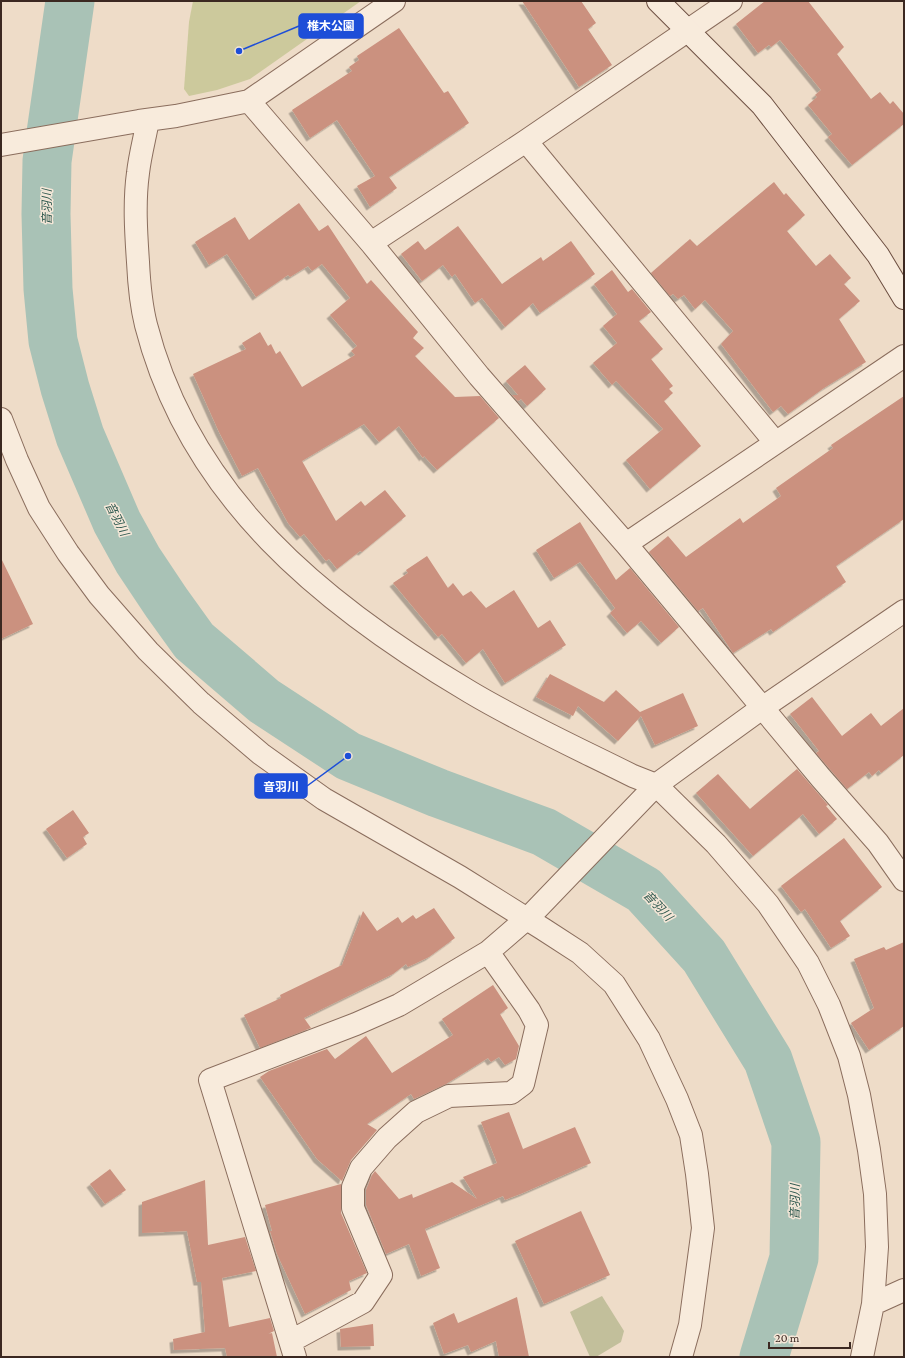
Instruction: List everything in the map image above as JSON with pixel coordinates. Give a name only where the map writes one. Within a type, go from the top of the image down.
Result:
[{"type":"street","points":[[1,145],[144,120],[176,116],[249,101],[394,1]]},
{"type":"street","points":[[658,1],[762,105],[878,255],[904,298]]},
{"type":"street","points":[[371,243],[526,141],[731,1]]},
{"type":"street","points":[[249,101],[371,243],[479,376],[626,544],[762,708],[878,843],[904,880]]},
{"type":"street","points":[[144,120],[138,173],[135,225],[145,323],[169,392],[215,476],[256,528],[302,573],[420,661],[472,693],[633,776],[652,789],[716,844],[768,904],[808,963],[828,1005],[849,1056],[859,1095],[869,1150],[874,1194],[877,1247],[873,1304],[862,1357]]},
{"type":"street","points":[[526,141],[775,442]]},
{"type":"street","points":[[626,544],[904,356]]},
{"type":"street","points":[[1,419],[16,460],[39,508],[68,553],[99,595],[148,651],[201,703],[261,754],[324,799],[529,917],[580,953],[614,984],[649,1039],[677,1098],[691,1135],[703,1228],[690,1325],[681,1357]]},
{"type":"street","points":[[488,952],[538,1025],[523,1084],[511,1093],[449,1096],[416,1112],[387,1138],[360,1168],[353,1187],[353,1208],[381,1275],[363,1302],[293,1349],[210,1080],[356,1024],[399,1005],[488,952],[529,917],[652,789],[762,708],[904,611]]},
{"type":"street","points":[[873,1304],[904,1290]]},
{"type":"shaded area","points":[[193,1],[361,1],[250,79],[217,90],[189,96],[184,89],[189,22]]},
{"type":"shaded area","points":[[602,1296],[624,1331],[621,1342],[596,1357],[590,1357],[570,1312]]},
{"type":"building","points":[[522,1],[581,1],[596,23],[588,29],[612,65],[579,87]]},
{"type":"building","points":[[765,1],[808,1],[844,47],[837,54],[871,99],[880,92],[890,104],[893,101],[904,114],[904,124],[852,165],[828,137],[832,134],[808,105],[817,97],[815,95],[821,90],[780,40],[771,47],[769,45],[758,53],[736,24]]},
{"type":"building","points":[[399,28],[444,93],[448,91],[469,123],[389,177],[397,188],[370,207],[357,186],[375,176],[337,120],[310,138],[292,110],[352,71],[349,67],[359,60],[357,56]]},
{"type":"building","points":[[774,182],[784,195],[786,193],[805,215],[787,231],[816,266],[830,254],[851,278],[844,284],[860,301],[839,319],[866,362],[824,388],[788,414],[781,406],[773,412],[721,344],[733,331],[705,300],[695,309],[684,295],[678,299],[673,294],[670,296],[651,273],[690,239],[697,246]]},
{"type":"building","points":[[299,203],[319,231],[328,225],[367,284],[371,280],[418,332],[413,338],[424,348],[415,356],[455,397],[480,396],[499,418],[437,470],[424,456],[423,458],[399,426],[379,442],[364,424],[302,461],[336,521],[361,501],[365,506],[385,490],[406,516],[362,552],[360,551],[337,569],[329,559],[326,561],[304,534],[300,537],[288,523],[258,468],[242,476],[219,432],[193,374],[246,349],[242,343],[260,332],[268,346],[271,344],[276,354],[280,351],[302,387],[355,355],[351,351],[357,346],[330,315],[350,298],[322,264],[312,271],[308,266],[290,277],[288,275],[256,297],[227,254],[209,265],[195,242],[235,217],[249,240]]},
{"type":"building","points":[[458,226],[502,284],[541,257],[543,261],[571,241],[595,274],[540,313],[533,303],[505,327],[482,298],[475,303],[455,274],[452,277],[443,265],[422,281],[401,254],[418,241],[425,250]]},
{"type":"building","points":[[612,270],[628,292],[632,289],[651,312],[639,321],[663,349],[651,359],[673,386],[669,389],[673,393],[664,401],[701,446],[650,489],[626,460],[663,429],[616,381],[612,385],[593,363],[617,343],[603,326],[617,314],[594,284]]},
{"type":"building","points":[[525,365],[546,389],[527,406],[521,399],[518,401],[512,395],[518,395],[506,381]]},
{"type":"building","points":[[904,396],[904,519],[836,566],[846,582],[773,632],[771,629],[733,653],[703,608],[698,611],[649,552],[668,536],[686,557],[740,518],[743,523],[781,496],[776,488],[833,448],[831,445]]},
{"type":"building","points":[[580,522],[616,580],[630,568],[679,627],[661,643],[641,621],[627,633],[610,613],[615,608],[580,562],[554,578],[536,550]]},
{"type":"building","points":[[427,556],[448,588],[453,583],[463,596],[471,591],[486,608],[514,590],[538,628],[550,620],[566,645],[505,683],[483,649],[466,663],[442,634],[438,637],[393,583],[408,573],[406,570]]},
{"type":"building","points":[[1,558],[33,624],[1,639]]},
{"type":"building","points":[[550,674],[604,702],[616,690],[640,712],[683,693],[698,726],[655,745],[641,716],[618,741],[578,706],[573,716],[536,697]]},
{"type":"building","points":[[812,697],[842,736],[871,713],[881,726],[904,708],[904,755],[881,773],[879,770],[872,776],[869,772],[847,789],[816,753],[819,751],[790,714]]},
{"type":"building","points":[[797,769],[828,805],[826,806],[837,819],[819,834],[803,814],[753,856],[696,793],[718,774],[750,809]]},
{"type":"building","points":[[73,810],[89,833],[83,837],[87,844],[67,858],[46,829]]},
{"type":"building","points":[[844,838],[882,887],[840,921],[850,936],[831,948],[805,909],[801,912],[781,886]]},
{"type":"building","points":[[434,908],[455,938],[429,957],[408,967],[406,964],[393,974],[304,1018],[311,1028],[260,1048],[244,1015],[281,998],[280,995],[342,965],[363,911],[377,931],[398,917],[402,923],[413,915],[416,919]]},
{"type":"building","points":[[904,942],[904,1026],[869,1050],[851,1023],[874,1008],[854,959],[884,947],[886,950]]},
{"type":"building","points":[[493,985],[508,1008],[500,1014],[519,1046],[516,1059],[505,1065],[499,1057],[491,1062],[488,1058],[446,1084],[414,1099],[411,1094],[367,1124],[377,1130],[351,1160],[342,1181],[317,1159],[260,1077],[269,1071],[327,1049],[335,1059],[366,1036],[392,1073],[453,1035],[442,1019]]},
{"type":"building","points":[[509,1112],[523,1149],[575,1127],[591,1163],[523,1193],[505,1200],[503,1196],[425,1229],[440,1268],[421,1276],[409,1244],[386,1254],[366,1205],[366,1190],[375,1171],[399,1199],[412,1194],[413,1198],[452,1182],[477,1199],[463,1177],[497,1163],[481,1122]]},
{"type":"building","points":[[110,1169],[126,1190],[105,1204],[90,1184]]},
{"type":"building","points":[[205,1180],[208,1245],[245,1237],[256,1271],[222,1278],[229,1327],[270,1318],[274,1331],[268,1334],[272,1333],[277,1357],[227,1357],[225,1348],[174,1350],[173,1339],[205,1332],[201,1282],[197,1282],[187,1231],[142,1233],[142,1202]]},
{"type":"building","points":[[341,1184],[341,1213],[367,1273],[349,1281],[351,1290],[305,1314],[277,1254],[270,1231],[272,1231],[265,1205]]},
{"type":"building","points":[[581,1211],[610,1275],[544,1304],[515,1241]]},
{"type":"building","points":[[517,1297],[529,1357],[499,1357],[496,1341],[471,1352],[468,1345],[444,1354],[433,1323],[454,1313],[458,1323]]},
{"type":"building","points":[[373,1324],[374,1346],[341,1347],[340,1329]]},
{"type":"waterway","name":"音羽川","points":[[70,1],[47,161],[46,214],[48,289],[53,341],[65,388],[80,436],[117,522],[138,560],[194,641],[264,701],[348,756],[438,793],[544,832],[644,890],[704,956],[768,1060],[796,1142],[794,1258],[764,1357]]},
{"type":"place","name":"椎木公園","points":[[239,51]]},
{"type":"place","name":"音羽川","points":[[348,756]]}]
